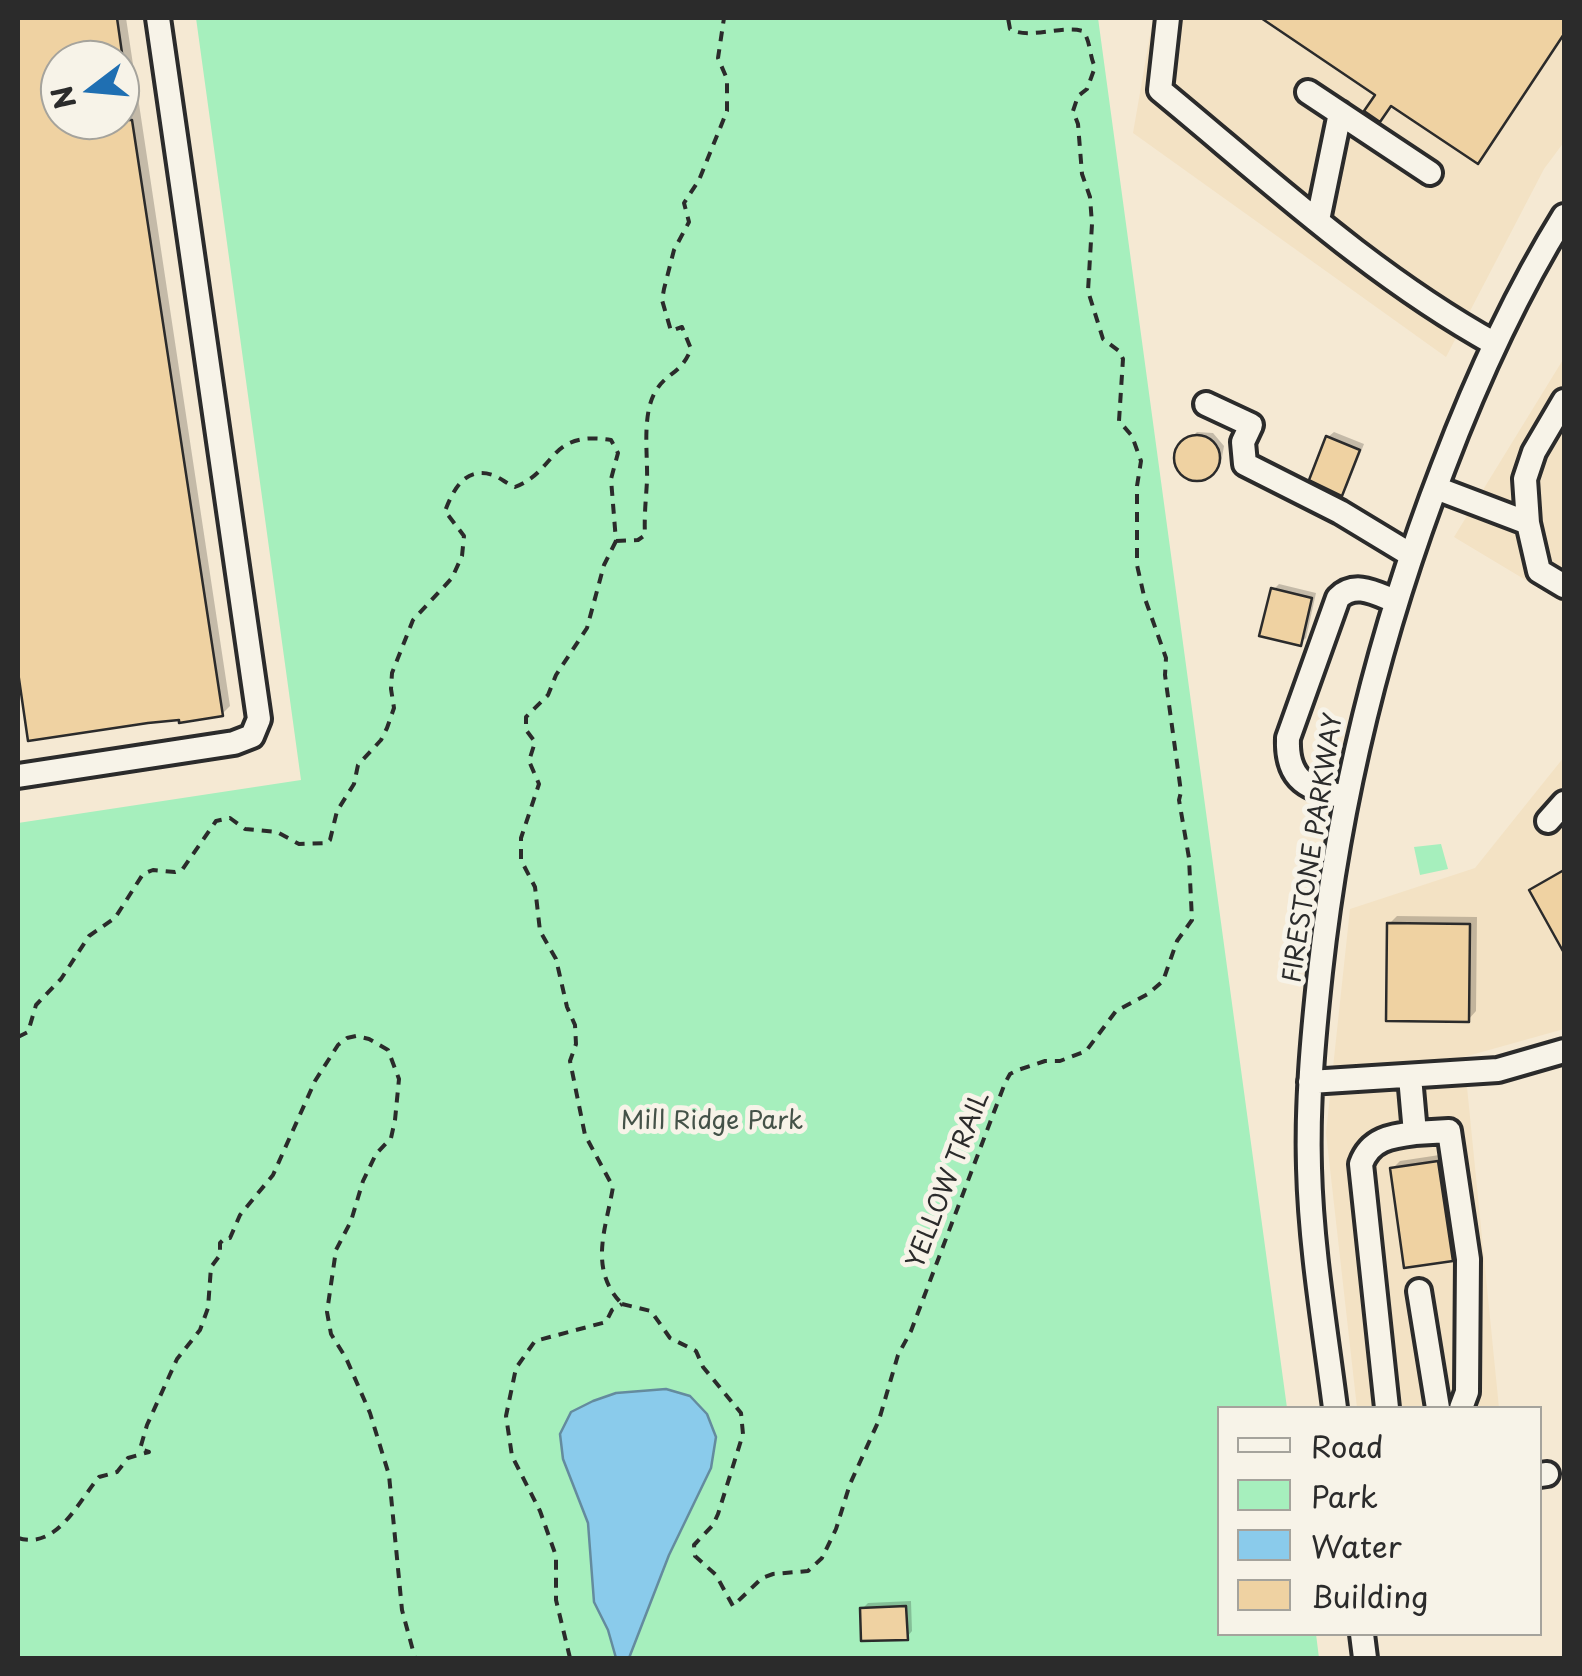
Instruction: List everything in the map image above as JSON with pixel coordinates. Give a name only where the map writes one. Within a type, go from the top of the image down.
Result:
[{"type":"street","points":[[18,776],[244,741],[252,736],[260,719],[158,18]]},
{"type":"street","points":[[1168,18],[1160,90],[1414,296],[1495,344]]},
{"type":"street","points":[[1308,92],[1430,173]]},
{"type":"street","points":[[1318,220],[1340,113]]},
{"type":"street","name":"FIRESTONE PARKWAY","points":[[1335,1406],[1314,1236],[1309,1168],[1310,1082],[1327,910],[1345,797],[1368,696],[1411,554],[1495,344],[1558,241],[1564,216]]},
{"type":"street","points":[[1564,401],[1534,452],[1524,479],[1528,523],[1540,571],[1564,586]]},
{"type":"street","points":[[1206,404],[1252,425],[1243,442],[1245,464],[1340,512],[1411,554]]},
{"type":"street","points":[[1436,488],[1528,523]]},
{"type":"street","points":[[1345,797],[1310,789],[1301,782],[1288,758],[1288,738],[1338,598],[1357,588],[1395,600]]},
{"type":"street","points":[[1548,821],[1564,803]]},
{"type":"street","points":[[1310,1082],[1498,1070],[1564,1051]]},
{"type":"street","points":[[1410,1078],[1415,1133]]},
{"type":"street","points":[[1388,1406],[1362,1164],[1365,1154],[1379,1141],[1449,1130],[1468,1259],[1467,1392],[1462,1406]]},
{"type":"street","points":[[1420,1291],[1438,1406]]},
{"type":"street","points":[[1424,1320],[1468,1314]]},
{"type":"path","points":[[616,541],[638,540],[645,535],[644,446],[651,403],[658,387],[680,370],[691,348],[682,327],[671,331],[662,300],[674,250],[689,222],[684,203],[700,180],[727,111],[729,89],[718,58],[724,18]]},
{"type":"path","name":"YELLOW TRAIL","points":[[622,1304],[651,1310],[670,1338],[696,1351],[704,1368],[741,1413],[743,1434],[731,1474],[713,1526],[694,1545],[695,1556],[716,1575],[733,1606],[762,1578],[808,1570],[822,1558],[836,1529],[843,1501],[879,1420],[898,1355],[911,1331],[1004,1083],[1018,1070],[1086,1051],[1116,1011],[1158,987],[1177,941],[1192,920],[1190,858],[1179,800],[1166,658],[1137,564],[1137,486],[1141,461],[1132,436],[1119,421],[1122,359],[1119,351],[1103,338],[1088,292],[1090,197],[1082,174],[1078,124],[1072,111],[1078,96],[1087,89],[1095,67],[1084,31],[1054,29],[1018,34],[1010,29],[1008,18]]},
{"type":"path","points":[[18,1036],[28,1032],[36,1005],[68,968],[88,936],[111,923],[143,874],[182,870],[216,821],[230,818],[245,829],[283,834],[304,845],[330,840],[337,811],[354,784],[358,766],[387,728],[394,708],[392,673],[413,620],[448,585],[462,556],[464,536],[445,512],[456,485],[470,475],[492,475],[515,487],[531,478],[562,444],[589,438],[611,440],[618,454],[611,479],[616,541],[604,564],[587,628],[548,694],[526,717],[526,730],[535,742],[529,761],[538,784],[519,848],[537,897],[540,931],[556,959],[575,1025],[576,1044],[570,1060],[585,1135],[613,1187],[600,1264],[608,1287],[622,1304],[612,1310],[606,1322],[535,1342],[516,1368],[506,1416],[512,1456],[540,1511],[556,1556],[556,1600],[570,1658]]},
{"type":"path","points":[[18,1538],[36,1541],[51,1534],[80,1507],[99,1477],[117,1472],[128,1458],[149,1452],[140,1449],[147,1425],[177,1360],[200,1330],[208,1308],[211,1267],[220,1255],[220,1242],[230,1238],[240,1215],[268,1183],[315,1081],[338,1045],[347,1038],[364,1037],[388,1050],[394,1060],[399,1079],[395,1120],[390,1138],[376,1154],[363,1181],[351,1221],[336,1250],[328,1312],[332,1334],[370,1413],[389,1475],[402,1610],[414,1658]]},
{"type":"shaded area","points":[[1153,18],[1564,18],[1564,142],[1544,169],[1446,357],[1133,133]]},
{"type":"shaded area","points":[[1564,358],[1564,603],[1454,537]]},
{"type":"shaded area","points":[[1564,757],[1564,1029],[1464,1057],[1499,1406],[1357,1406],[1326,1133],[1350,909],[1475,868]]},
{"type":"green space","name":"Mill Ridge Park","points":[[196,18],[1098,18],[1287,1406],[1217,1406],[1217,1636],[1316,1636],[1319,1658],[18,1658],[18,823],[301,780]]},
{"type":"green space","points":[[1441,844],[1448,869],[1420,875],[1414,847]]},
{"type":"water","points":[[666,1389],[690,1396],[707,1414],[716,1437],[711,1468],[669,1555],[629,1658],[616,1658],[594,1602],[588,1523],[563,1459],[560,1434],[571,1412],[593,1401],[616,1393]]},
{"type":"building","points":[[18,18],[117,18],[120,40],[40,40],[40,140],[135,140],[223,716],[28,741],[18,672]]},
{"type":"building","points":[[1261,18],[1564,18],[1564,34],[1478,164],[1391,106],[1380,122],[1364,111],[1375,95]]},
{"type":"building","points":[[1197,435],[1213,442],[1220,458],[1213,474],[1197,481],[1181,474],[1174,458],[1181,442]]},
{"type":"building","points":[[1326,436],[1360,450],[1342,496],[1309,480]]},
{"type":"building","points":[[1271,588],[1312,598],[1301,646],[1259,636]]},
{"type":"building","points":[[1564,870],[1564,953],[1529,890]]},
{"type":"building","points":[[1387,923],[1470,924],[1469,1022],[1386,1021]]},
{"type":"building","points":[[1438,1161],[1453,1261],[1404,1268],[1390,1168]]},
{"type":"building","points":[[906,1606],[908,1640],[861,1641],[860,1608]]}]
